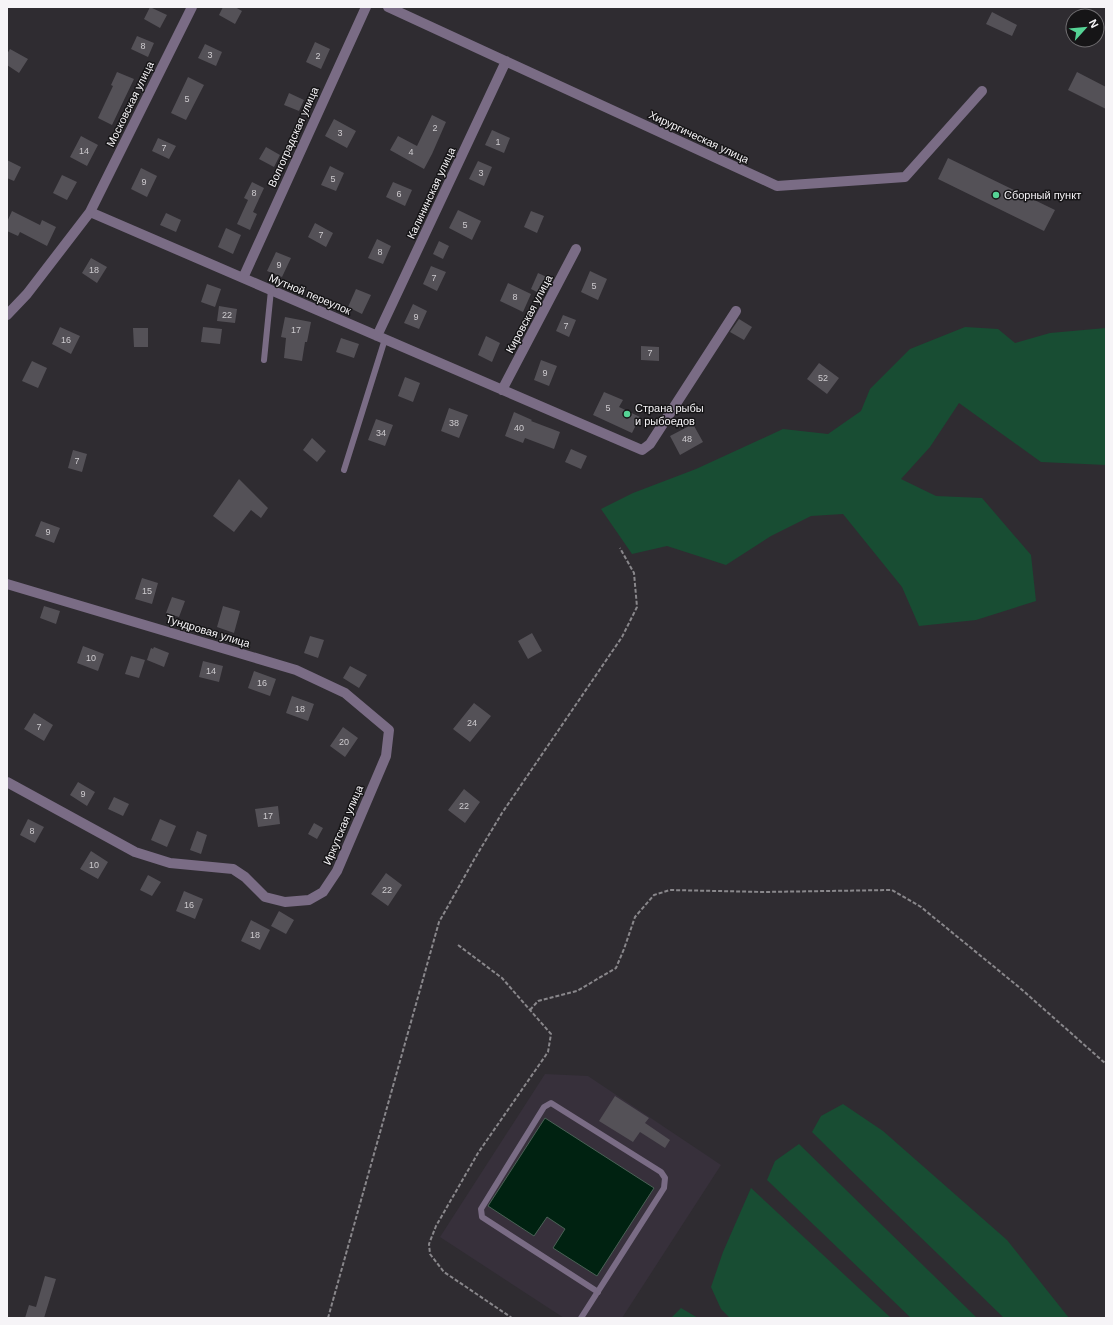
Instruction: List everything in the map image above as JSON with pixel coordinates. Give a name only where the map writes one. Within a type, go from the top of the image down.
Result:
[{"type":"street","name":"Московская улица","points":[[90,212],[192,7]]},
{"type":"street","name":"Волгоградская улица","points":[[243,278],[366,7]]},
{"type":"street","name":"Хирургическая улица","points":[[388,7],[777,186],[905,177],[982,91]]},
{"type":"street","name":"Калининская улица","points":[[381,337],[506,61]]},
{"type":"street","name":"Мутной переулок","points":[[90,212],[642,450],[650,444],[736,311]]},
{"type":"street","points":[[7,315],[26,294],[90,212]]},
{"type":"street","name":"Кировская улица","points":[[502,390],[576,249]]},
{"type":"street","name":"Тундровая улица","points":[[7,584],[296,670],[345,693],[389,730]]},
{"type":"street","name":"Иркутская улица","points":[[7,782],[135,852],[170,863],[233,869],[245,877],[265,897],[285,902],[309,900],[323,892],[338,871],[386,756],[389,730]]},
{"type":"lane","points":[[264,360],[271,290]]},
{"type":"lane","points":[[344,470],[381,337]]},
{"type":"lane","points":[[581,1318],[598,1292],[664,1188],[665,1178],[661,1172],[551,1103],[544,1107],[481,1209],[482,1217],[598,1292]]},
{"type":"path","points":[[328,1318],[440,922],[474,858],[494,826],[622,637],[637,607],[634,573],[620,548]]},
{"type":"path","points":[[530,1010],[538,1001],[577,991],[616,968],[635,917],[654,895],[670,890],[764,892],[892,890],[921,907],[1020,988],[1106,1064]]},
{"type":"path","points":[[458,945],[502,978],[551,1034],[548,1052],[478,1153],[436,1226],[429,1244],[430,1254],[444,1272],[512,1318]]},
{"type":"shaded area","points":[[965,327],[998,329],[1015,343],[1050,333],[1106,328],[1106,465],[1041,462],[959,403],[930,447],[901,479],[936,496],[982,498],[1031,555],[1036,601],[976,620],[919,626],[902,587],[843,514],[811,516],[771,536],[726,565],[667,546],[632,554],[601,509],[633,493],[696,469],[783,429],[828,434],[861,411],[870,389],[910,349]]},
{"type":"shaded area","points":[[545,1074],[588,1076],[721,1165],[622,1318],[564,1318],[440,1237]]},
{"type":"shaded area","points":[[843,1104],[883,1131],[1007,1240],[1069,1318],[1004,1318],[812,1132],[821,1116]]},
{"type":"shaded area","points":[[545,1118],[654,1188],[597,1276],[553,1248],[565,1229],[547,1217],[534,1236],[488,1206]]},
{"type":"shaded area","points":[[799,1144],[977,1318],[911,1318],[767,1180],[775,1161]]},
{"type":"shaded area","points":[[751,1188],[891,1318],[730,1318],[721,1309],[711,1287],[723,1252]]},
{"type":"shaded area","points":[[681,1308],[698,1318],[671,1318]]},
{"type":"building","points":[[150,7],[167,15],[160,28],[144,19]]},
{"type":"building","points":[[223,7],[235,7],[242,11],[235,24],[219,15]]},
{"type":"building","points":[[992,12],[1017,25],[1012,36],[986,24]]},
{"type":"building","points":[[137,36],[154,43],[148,57],[131,49]]},
{"type":"building","points":[[315,42],[330,49],[321,69],[306,62]]},
{"type":"building","points":[[205,44],[222,52],[216,66],[198,58]]},
{"type":"building","points":[[10,49],[28,59],[19,73],[7,65],[7,54]]},
{"type":"building","points":[[117,72],[134,79],[112,125],[98,118],[113,86],[111,85]]},
{"type":"building","points":[[1077,72],[1106,87],[1106,109],[1068,90]]},
{"type":"building","points":[[188,77],[204,85],[186,120],[171,113]]},
{"type":"building","points":[[289,93],[304,100],[299,111],[284,105]]},
{"type":"building","points":[[432,115],[446,122],[424,169],[390,150],[398,136],[417,146]]},
{"type":"building","points":[[334,119],[356,131],[347,148],[325,136]]},
{"type":"building","points":[[492,130],[510,138],[504,153],[485,145]]},
{"type":"building","points":[[81,136],[98,145],[87,166],[70,157]]},
{"type":"building","points":[[158,138],[176,146],[169,159],[152,151]]},
{"type":"building","points":[[266,147],[280,155],[274,167],[259,159]]},
{"type":"building","name":"Сборный пункт","points":[[948,158],[1055,210],[1044,231],[938,179]]},
{"type":"building","points":[[7,160],[21,167],[14,181],[7,178]]},
{"type":"building","points":[[478,161],[492,167],[484,186],[469,179]]},
{"type":"building","points":[[330,166],[344,173],[336,191],[321,185]]},
{"type":"building","points":[[141,168],[157,176],[147,197],[131,189]]},
{"type":"building","points":[[62,175],[77,182],[67,200],[53,193]]},
{"type":"building","points":[[252,182],[264,188],[253,212],[257,214],[250,230],[237,224],[248,200],[244,198]]},
{"type":"building","points":[[393,182],[412,190],[405,206],[386,197]]},
{"type":"building","points":[[458,210],[481,221],[472,240],[449,228]]},
{"type":"building","points":[[12,211],[40,225],[42,220],[56,227],[47,246],[20,232],[18,236],[7,231],[7,222]]},
{"type":"building","points":[[531,211],[544,216],[537,233],[524,227]]},
{"type":"building","points":[[166,213],[181,220],[176,232],[160,225]]},
{"type":"building","points":[[315,223],[333,233],[326,247],[308,237]]},
{"type":"building","points":[[226,228],[241,235],[233,254],[218,247]]},
{"type":"building","points":[[377,239],[391,246],[383,264],[368,258]]},
{"type":"building","points":[[439,241],[449,246],[443,259],[433,254]]},
{"type":"building","points":[[276,252],[291,258],[282,277],[267,271]]},
{"type":"building","points":[[91,258],[107,267],[97,283],[82,273]]},
{"type":"building","points":[[431,266],[446,272],[437,291],[423,284]]},
{"type":"building","points":[[590,271],[607,279],[598,300],[581,292]]},
{"type":"building","points":[[538,273],[551,279],[543,295],[531,289]]},
{"type":"building","points":[[508,283],[531,294],[523,312],[500,301]]},
{"type":"building","points":[[207,284],[221,289],[215,307],[201,302]]},
{"type":"building","points":[[356,289],[371,295],[362,314],[348,307]]},
{"type":"building","points":[[413,304],[427,311],[419,329],[404,323]]},
{"type":"building","points":[[219,306],[237,309],[235,323],[217,321]]},
{"type":"building","points":[[563,315],[576,320],[569,337],[556,331]]},
{"type":"building","points":[[285,317],[311,322],[307,342],[305,342],[302,361],[284,358],[286,338],[281,337]]},
{"type":"building","points":[[739,319],[752,327],[744,340],[730,332]]},
{"type":"building","points":[[60,327],[80,336],[71,354],[52,344]]},
{"type":"building","points":[[203,327],[222,329],[220,344],[201,342]]},
{"type":"building","points":[[133,328],[148,328],[148,347],[134,347]]},
{"type":"building","points":[[486,336],[500,343],[492,362],[478,355]]},
{"type":"building","points":[[341,338],[359,344],[354,358],[336,352]]},
{"type":"building","points":[[641,346],[659,347],[659,361],[641,360]]},
{"type":"building","points":[[541,360],[557,366],[549,386],[534,380]]},
{"type":"building","points":[[32,361],[47,368],[38,388],[22,381]]},
{"type":"building","points":[[819,363],[839,378],[827,394],[807,379]]},
{"type":"building","points":[[405,377],[420,383],[413,402],[398,396]]},
{"type":"building","points":[[604,392],[623,400],[619,407],[640,417],[632,433],[593,415]]},
{"type":"building","points":[[449,408],[468,415],[459,438],[441,431]]},
{"type":"building","points":[[514,412],[532,420],[531,421],[560,432],[554,449],[525,438],[523,443],[505,436]]},
{"type":"building","points":[[376,419],[393,425],[385,446],[368,440]]},
{"type":"building","points":[[693,424],[703,442],[680,455],[670,436]]},
{"type":"building","points":[[312,438],[326,451],[317,462],[303,450]]},
{"type":"building","points":[[571,449],[587,456],[581,469],[565,462]]},
{"type":"building","points":[[73,450],[87,454],[82,472],[68,468]]},
{"type":"building","points":[[239,479],[268,508],[261,518],[251,510],[234,532],[213,516]]},
{"type":"building","points":[[41,521],[60,528],[54,543],[35,536]]},
{"type":"building","points":[[142,578],[158,583],[152,604],[135,599]]},
{"type":"building","points":[[172,597],[185,601],[179,617],[166,613]]},
{"type":"building","points":[[44,606],[60,611],[56,624],[40,618]]},
{"type":"building","points":[[223,606],[240,611],[234,633],[217,627]]},
{"type":"building","points":[[532,633],[542,651],[528,659],[518,641]]},
{"type":"building","points":[[310,636],[324,640],[318,658],[304,653]]},
{"type":"building","points":[[83,646],[104,654],[98,671],[77,663]]},
{"type":"building","points":[[154,647],[169,653],[164,667],[147,660],[151,648],[153,649]]},
{"type":"building","points":[[131,656],[145,660],[139,678],[125,674]]},
{"type":"building","points":[[203,661],[223,666],[219,682],[199,677]]},
{"type":"building","points":[[350,666],[367,675],[359,688],[343,678]]},
{"type":"building","points":[[254,671],[276,679],[270,696],[248,688]]},
{"type":"building","points":[[292,696],[314,704],[308,721],[286,713]]},
{"type":"building","points":[[474,703],[491,716],[470,742],[453,729]]},
{"type":"building","points":[[34,713],[53,725],[44,741],[24,729]]},
{"type":"building","points":[[343,727],[358,738],[345,757],[330,746]]},
{"type":"building","points":[[78,782],[95,792],[87,806],[70,795]]},
{"type":"building","points":[[464,789],[480,802],[465,823],[448,810]]},
{"type":"building","points":[[114,797],[129,804],[123,816],[108,809]]},
{"type":"building","points":[[278,806],[280,824],[258,827],[255,809]]},
{"type":"building","points":[[28,819],[44,827],[35,843],[20,835]]},
{"type":"building","points":[[160,819],[176,826],[167,847],[151,840]]},
{"type":"building","points":[[314,823],[323,828],[317,839],[308,834]]},
{"type":"building","points":[[197,831],[207,835],[201,854],[190,850]]},
{"type":"building","points":[[91,851],[108,862],[98,879],[80,869]]},
{"type":"building","points":[[386,873],[402,885],[388,906],[371,894]]},
{"type":"building","points":[[148,875],[161,882],[152,896],[140,890]]},
{"type":"building","points":[[184,891],[203,899],[195,919],[176,911]]},
{"type":"building","points":[[279,911],[294,920],[286,934],[271,926]]},
{"type":"building","points":[[251,920],[270,930],[260,950],[241,941]]},
{"type":"building","points":[[615,1096],[649,1118],[645,1123],[670,1140],[665,1148],[640,1132],[633,1142],[599,1121]]},
{"type":"building","points":[[45,1276],[56,1279],[44,1318],[25,1318],[29,1305],[36,1307]]},
{"type":"place","name":"Сборный пункт","points":[[996,195]]},
{"type":"place","name":"Страна рыбы и рыбоедов","points":[[627,414]]}]
